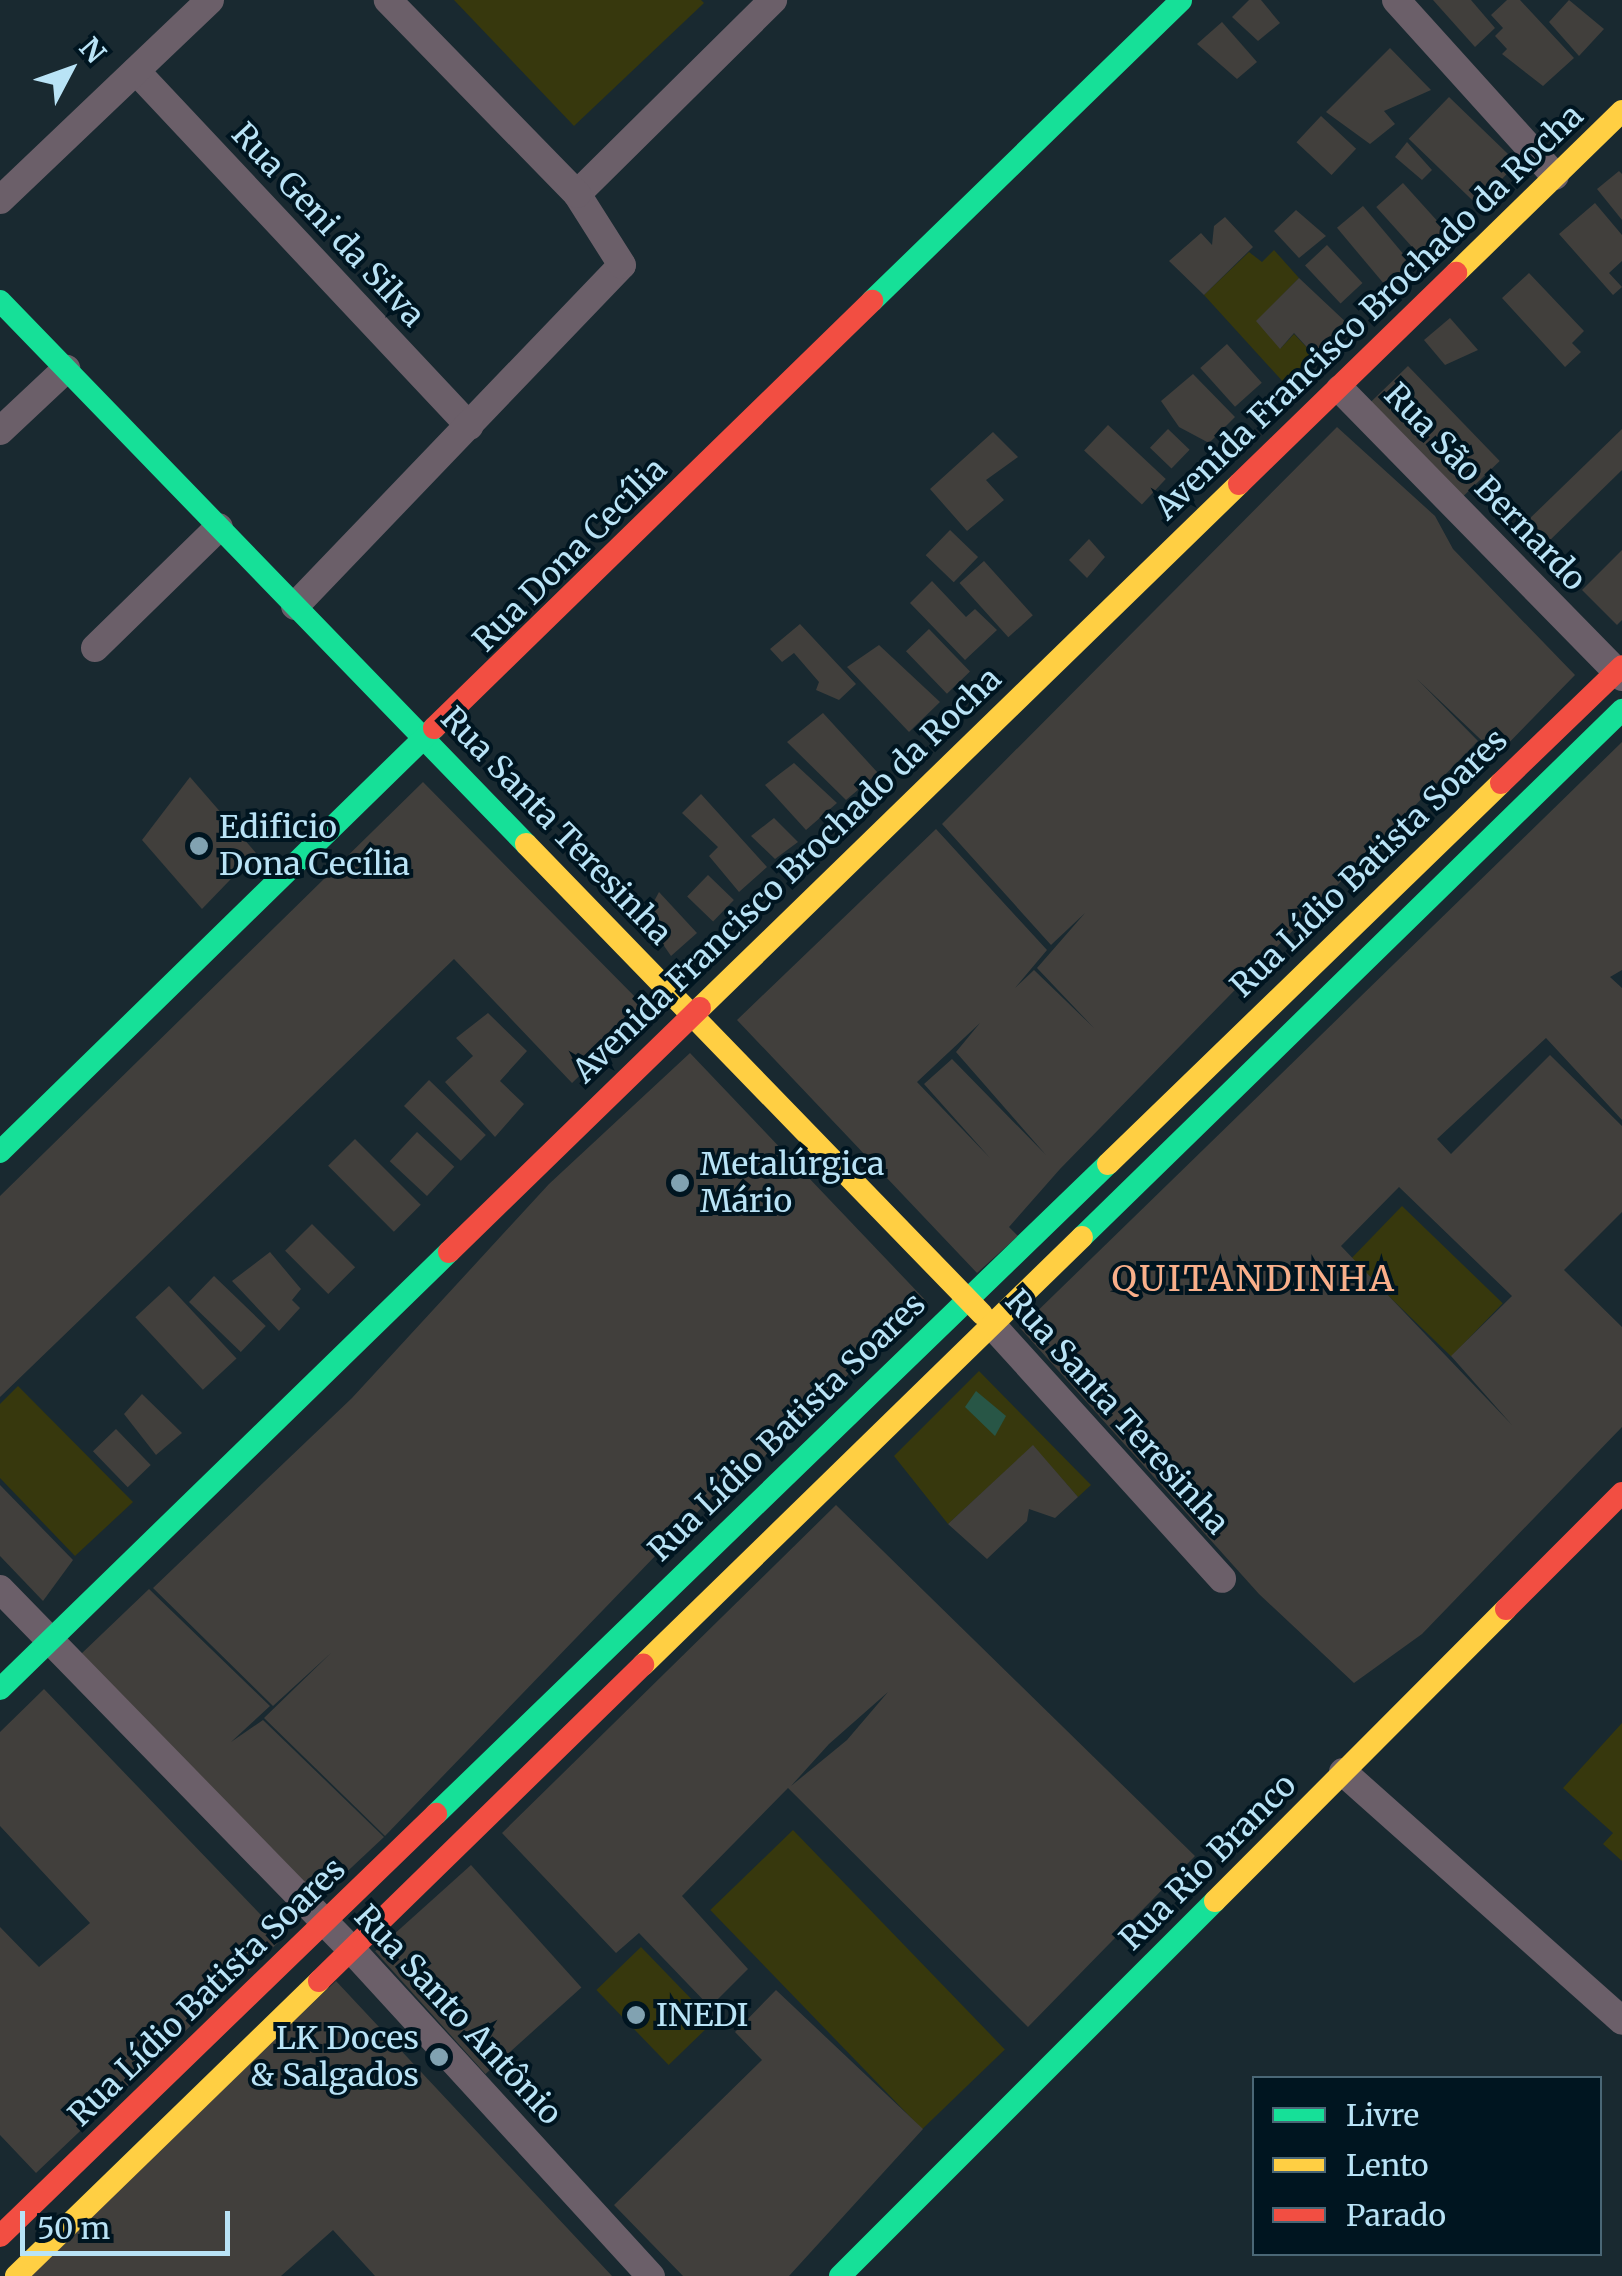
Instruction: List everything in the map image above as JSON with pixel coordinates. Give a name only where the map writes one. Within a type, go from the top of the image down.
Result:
[{"type":"street","points":[[0,200],[210,0]]},
{"type":"street","points":[[296,606],[622,265],[577,194],[388,0]]},
{"type":"street","name":"Rua Dona Cecília","points":[[0,1152],[427,742],[1181,0]]},
{"type":"street","points":[[1396,0],[1555,176]]},
{"type":"street","points":[[577,194],[754,6]]},
{"type":"street","name":"Rua Geni da Silva","points":[[136,71],[469,426]]},
{"type":"street","name":"Avenida Francisco Brochado da Rocha","points":[[0,1689],[688,1014],[1340,389],[1622,111]]},
{"type":"street","name":"Rua Santa Teresinha","points":[[0,301],[966,1297],[1222,1579]]},
{"type":"street","points":[[0,432],[66,368]]},
{"type":"street","name":"Rua São Bernardo","points":[[1340,389],[1620,672]]},
{"type":"street","points":[[95,648],[219,528]]},
{"type":"street","name":"Rua Lídio Batista Soares","points":[[0,2236],[326,1924],[1210,1061],[1620,672]]},
{"type":"street","name":"Rua Lídio Batista Soares","points":[[19,2273],[1622,710]]},
{"type":"street","points":[[1488,794],[1511,818]]},
{"type":"street","points":[[1210,1061],[1236,1086]]},
{"type":"street","name":"Rua Rio Branco","points":[[840,2276],[1622,1493]]},
{"type":"street","points":[[733,1525],[757,1553]]},
{"type":"street","name":"Rua Santo Antônio","points":[[0,1589],[351,1949],[651,2276]]},
{"type":"street","points":[[647,1610],[671,1636]]},
{"type":"street","points":[[1343,1772],[1622,2021]]},
{"type":"street","points":[[468,1785],[492,1810]]},
{"type":"street","points":[[137,2104],[162,2133]]},
{"type":"street","points":[[0,2248],[19,2273]]},
{"type":"shaded area","points":[[454,0],[701,0],[704,3],[574,126]]},
{"type":"shaded area","points":[[1274,250],[1299,278],[1257,321],[1281,348],[1294,334],[1315,356],[1286,385],[1204,295],[1249,252],[1262,262]]},
{"type":"shaded area","points":[[1402,1206],[1503,1303],[1451,1356],[1351,1259]]},
{"type":"shaded area","points":[[979,1371],[1091,1485],[1078,1497],[1033,1446],[948,1524],[894,1456]]},
{"type":"shaded area","points":[[18,1386],[133,1502],[75,1556],[0,1478],[0,1404]]},
{"type":"shaded area","points":[[976,1391],[1006,1416],[995,1436],[965,1407]]},
{"type":"shaded area","points":[[1622,1723],[1622,1861],[1603,1844],[1613,1833],[1563,1788]]},
{"type":"shaded area","points":[[793,1830],[1005,2049],[922,2129],[710,1910]]},
{"type":"shaded area","points":[[641,1947],[713,2022],[669,2065],[596,1990]]},
{"type":"building","points":[[1249,0],[1261,0],[1280,23],[1258,41],[1232,17]]},
{"type":"building","points":[[1433,0],[1471,0],[1495,28],[1475,47]]},
{"type":"building","points":[[1507,0],[1520,0],[1574,58],[1543,86],[1502,54],[1507,49],[1495,36],[1503,28],[1491,15]]},
{"type":"building","points":[[1569,0],[1604,29],[1579,56],[1549,22]]},
{"type":"building","points":[[1222,22],[1257,62],[1237,79],[1197,44]]},
{"type":"building","points":[[1390,48],[1431,90],[1384,111],[1395,124],[1370,144],[1326,112]]},
{"type":"building","points":[[1449,97],[1517,163],[1477,205],[1409,139]]},
{"type":"building","points":[[1321,116],[1356,149],[1332,175],[1296,142]]},
{"type":"building","points":[[1407,142],[1432,170],[1422,180],[1395,157]]},
{"type":"building","points":[[1619,171],[1622,174],[1622,220],[1597,189]]},
{"type":"building","points":[[1403,183],[1445,230],[1418,254],[1376,207]]},
{"type":"building","points":[[1595,203],[1622,235],[1622,261],[1609,273],[1622,287],[1613,295],[1559,234]]},
{"type":"building","points":[[1363,206],[1412,264],[1386,286],[1337,228]]},
{"type":"building","points":[[1296,210],[1326,236],[1299,258],[1274,231]]},
{"type":"building","points":[[1225,217],[1253,247],[1204,295],[1169,261],[1201,233],[1212,245],[1214,226]]},
{"type":"building","points":[[1327,245],[1362,283],[1341,303],[1305,265]]},
{"type":"building","points":[[1529,273],[1584,331],[1572,343],[1581,352],[1565,367],[1502,298]]},
{"type":"building","points":[[1299,278],[1349,325],[1315,356],[1294,333],[1280,349],[1256,321]]},
{"type":"building","points":[[1450,318],[1478,350],[1445,365],[1424,340]]},
{"type":"building","points":[[1227,344],[1262,383],[1235,407],[1200,368]]},
{"type":"building","points":[[1408,366],[1500,461],[1460,499],[1368,404]]},
{"type":"building","points":[[1193,374],[1235,417],[1209,443],[1179,427],[1161,401]]},
{"type":"building","points":[[1108,425],[1166,479],[1142,504],[1084,451]]},
{"type":"building","points":[[1337,427],[1435,516],[1453,549],[1575,675],[1497,755],[1417,679],[1478,741],[1060,1169],[1009,1227],[1018,1236],[977,1273],[737,1020],[936,829],[1047,950],[1015,988],[1034,970],[1094,1028],[1037,968],[1085,913],[1051,945],[942,824]],"holes":[[[980,1023],[956,1052],[1046,1155],[952,1059],[924,1084],[990,1158],[917,1082]]]},
{"type":"building","points":[[1168,429],[1190,450],[1172,469],[1150,448]]},
{"type":"building","points":[[1622,429],[1622,470],[1545,545],[1524,524]]},
{"type":"building","points":[[993,432],[1018,457],[986,480],[1004,500],[967,531],[930,489]]},
{"type":"building","points":[[950,530],[978,557],[954,582],[926,555]]},
{"type":"building","points":[[1089,539],[1105,557],[1087,578],[1069,560]]},
{"type":"building","points":[[1622,550],[1622,620],[1617,625],[1582,590]]},
{"type":"building","points":[[984,561],[1033,615],[1008,637],[959,583]]},
{"type":"building","points":[[932,581],[966,617],[975,609],[997,630],[965,660],[910,603]]},
{"type":"building","points":[[800,624],[856,684],[839,700],[816,690],[819,682],[794,653],[782,662],[770,649]]},
{"type":"building","points":[[929,629],[970,671],[947,694],[906,651]]},
{"type":"building","points":[[879,645],[940,702],[909,732],[847,667]]},
{"type":"building","points":[[823,713],[878,773],[846,800],[787,742]]},
{"type":"building","points":[[1622,742],[1622,970],[1610,977],[1622,988],[1622,1120],[1546,1038],[1437,1139],[1451,1154],[1550,1055],[1622,1126],[1622,1212],[1564,1270],[1622,1327],[1622,1427],[1422,1634],[1354,1683],[1259,1594],[1020,1328]],"holes":[[[1399,1187],[1512,1296],[1451,1356],[1512,1425],[1341,1246]]]},
{"type":"building","points":[[794,763],[837,803],[806,830],[765,785]]},
{"type":"building","name":"Edificio Dona Cecília","points":[[190,777],[256,853],[202,909],[142,840]]},
{"type":"building","points":[[423,782],[648,1010],[572,1083],[454,959],[0,1397],[0,1196]]},
{"type":"building","points":[[701,794],[767,867],[739,892],[709,856],[718,847],[682,813]]},
{"type":"building","points":[[774,818],[798,842],[775,859],[751,836]]},
{"type":"building","points":[[708,875],[734,900],[713,922],[687,897]]},
{"type":"building","points":[[659,892],[697,933],[671,956],[645,918]]},
{"type":"building","points":[[488,1013],[527,1051],[500,1081],[524,1104],[495,1137],[445,1082],[473,1056],[456,1038]]},
{"type":"building","points":[[690,1053],[928,1303],[858,1362],[809,1423],[714,1495],[385,1836],[264,1718],[331,1653],[273,1706],[153,1588],[352,1398],[549,1184]]},
{"type":"building","points":[[429,1080],[486,1135],[461,1161],[404,1106]]},
{"type":"building","points":[[417,1132],[454,1167],[427,1196],[390,1161]]},
{"type":"building","points":[[355,1139],[421,1205],[394,1232],[328,1166]]},
{"type":"building","points":[[312,1224],[355,1267],[328,1294],[285,1251]]},
{"type":"building","points":[[270,1252],[301,1289],[292,1300],[300,1308],[279,1331],[232,1281]]},
{"type":"building","points":[[214,1276],[266,1326],[241,1352],[189,1302]]},
{"type":"building","points":[[169,1286],[237,1358],[203,1390],[135,1317]]},
{"type":"building","points":[[142,1394],[182,1433],[156,1455],[124,1414]]},
{"type":"building","points":[[116,1429],[151,1465],[128,1487],[93,1451]]},
{"type":"building","points":[[1033,1445],[1078,1497],[1055,1518],[1029,1509],[1027,1521],[987,1559],[948,1524]]},
{"type":"building","points":[[0,1485],[73,1560],[43,1601],[0,1556]]},
{"type":"building","points":[[836,1505],[1195,1856],[1028,2027],[788,1788],[682,1896],[748,1969],[710,2007],[639,1933],[616,1953],[502,1833]],"holes":[[[888,1692],[847,1740],[791,1786],[829,1744]]]},
{"type":"building","points":[[149,1589],[270,1706],[231,1742],[263,1720],[384,1837],[319,1898],[80,1655]]},
{"type":"building","points":[[44,1689],[283,1938],[36,2173],[0,2135],[0,1927],[39,1967],[90,1923],[0,1826],[0,1732]]},
{"type":"building","points":[[471,1865],[581,1988],[486,2074],[375,1951]]},
{"type":"building","points":[[336,1981],[612,2276],[375,2276],[333,2230],[281,2276],[24,2276]]},
{"type":"building","points":[[776,1990],[923,2129],[789,2276],[683,2276],[614,2205],[762,2060],[735,2032]]},
{"type":"traffic: fast","points":[[872,301],[1181,0]]},
{"type":"traffic: fast","points":[[0,301],[526,844]]},
{"type":"traffic: fast","points":[[1082,1237],[1622,710]]},
{"type":"traffic: fast","points":[[0,1152],[434,728]]},
{"type":"traffic: fast","points":[[436,1814],[1108,1164]]},
{"type":"traffic: fast","points":[[0,1689],[449,1252]]},
{"type":"traffic: fast","points":[[840,2276],[1215,1901]]},
{"type":"traffic: slow","points":[[1456,273],[1622,111]]},
{"type":"traffic: slow","points":[[700,1008],[1239,484]]},
{"type":"traffic: slow","points":[[1108,1164],[1501,783]]},
{"type":"traffic: slow","points":[[526,844],[982,1314]]},
{"type":"traffic: slow","points":[[643,1665],[1082,1237]]},
{"type":"traffic: slow","points":[[1215,1901],[1506,1609]]},
{"type":"traffic: slow","points":[[16,2276],[319,1981]]},
{"type":"traffic: jam","points":[[1239,484],[1456,273]]},
{"type":"traffic: jam","points":[[434,728],[872,301]]},
{"type":"traffic: jam","points":[[1501,783],[1622,666]]},
{"type":"traffic: jam","points":[[449,1252],[700,1008]]},
{"type":"traffic: jam","points":[[1506,1609],[1622,1493]]},
{"type":"traffic: jam","points":[[319,1981],[643,1665]]},
{"type":"traffic: jam","points":[[0,2236],[436,1814]]},
{"type":"place","name":"Edificio Dona Cecília","points":[[199,846]]},
{"type":"place","name":"Metalúrgica Mário","points":[[680,1183]]},
{"type":"place","name":"INEDI","points":[[636,2015]]},
{"type":"place","name":"LK Doces & Salgados","points":[[439,2057]]},
{"type":"district","name":"QUITANDINHA","points":[[1254,1279]]}]
